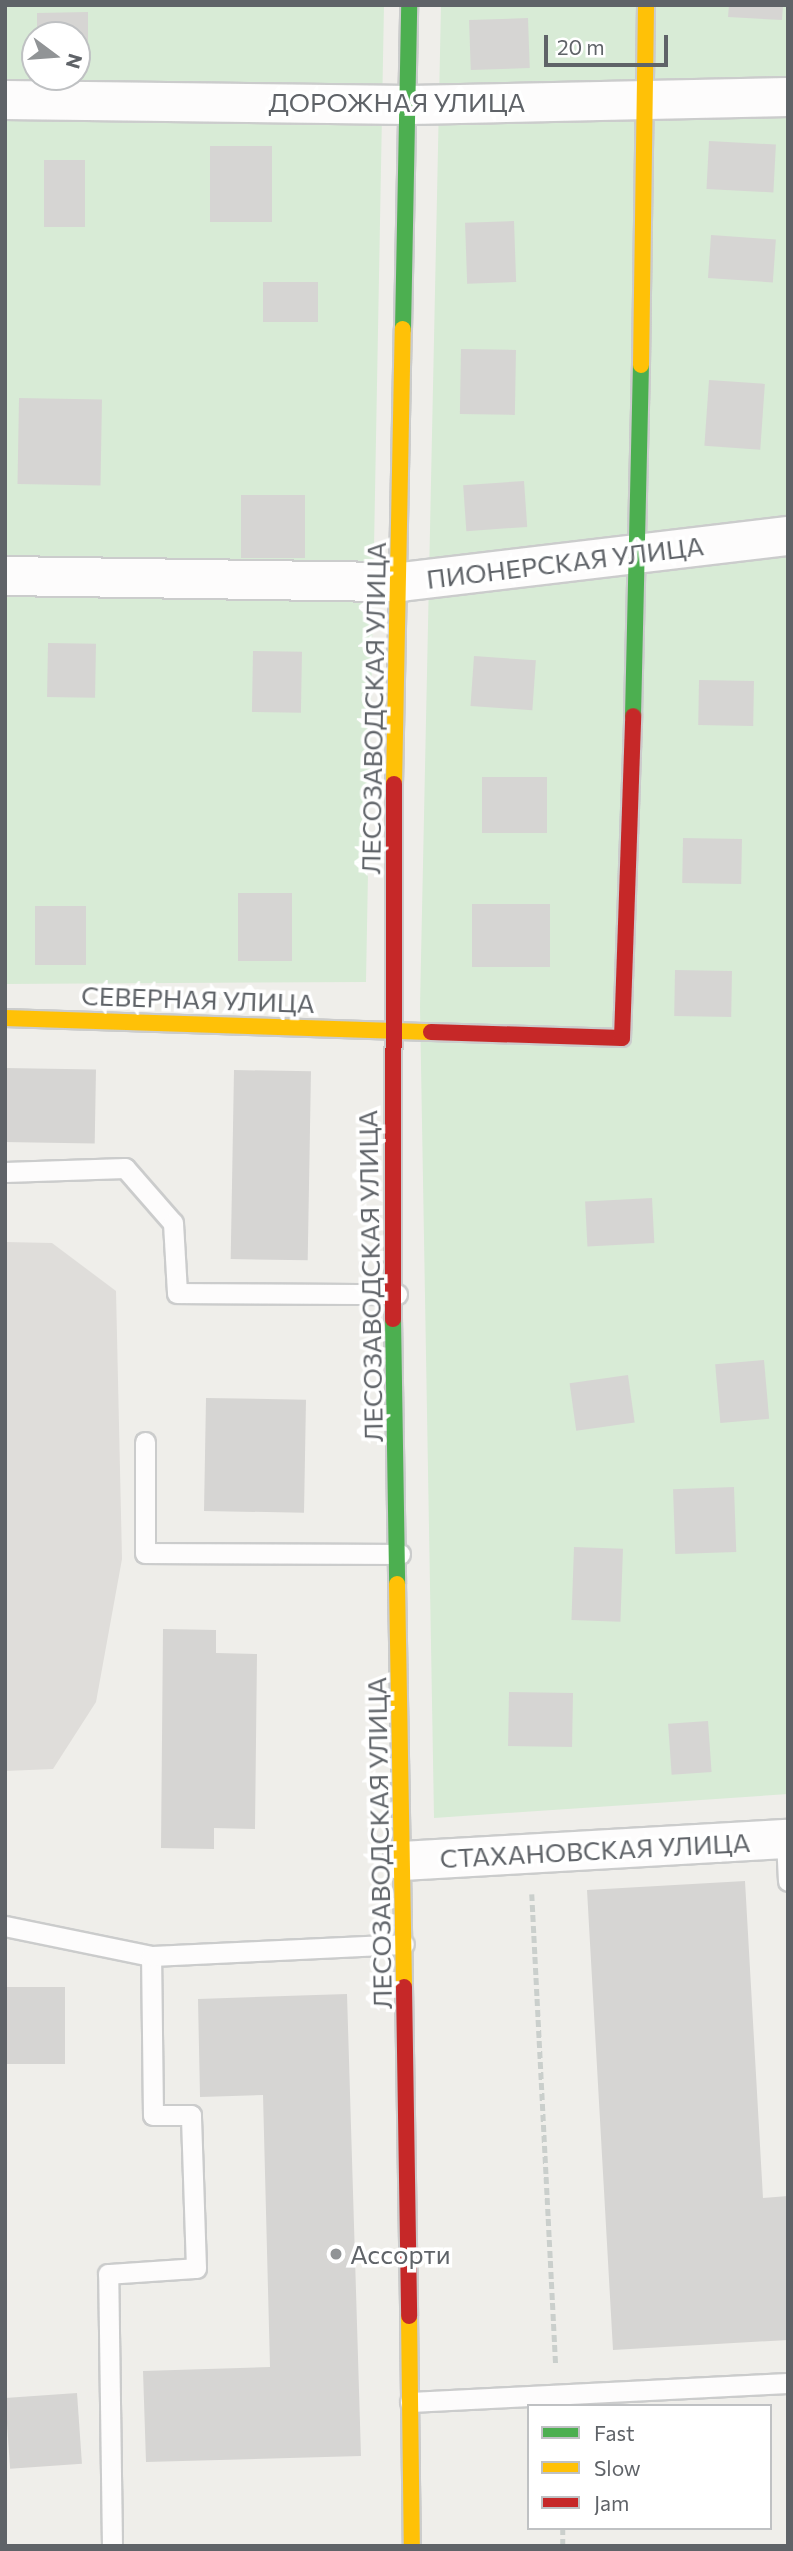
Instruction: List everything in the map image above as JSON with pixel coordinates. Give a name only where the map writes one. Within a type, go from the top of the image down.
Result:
[{"type":"street","name":"ЛЕСОЗАВОДСКАЯ УЛИЦА","points":[[410,5],[401,582],[389,1029],[397,1294],[412,2546]]},
{"type":"street","points":[[638,553],[647,97],[646,5]]},
{"type":"street","name":"ДОРОЖНАЯ УЛИЦА","points":[[5,100],[410,105],[647,97],[788,97]]},
{"type":"street","name":"ПИОНЕРСКАЯ УЛИЦА","points":[[5,576],[401,582],[788,536]]},
{"type":"street","name":"СЕВЕРНАЯ УЛИЦА","points":[[5,1018],[622,1038],[638,553]]},
{"type":"street","name":"СТАХАНОВСКАЯ УЛИЦА","points":[[402,1861],[787,1840]]},
{"type":"lane","points":[[5,1172],[125,1168],[173,1223],[177,1293],[397,1294]]},
{"type":"lane","points":[[145,1442],[145,1553],[400,1554]]},
{"type":"lane","points":[[787,1840],[788,1881]]},
{"type":"lane","points":[[5,1926],[151,1956],[404,1944]]},
{"type":"lane","points":[[112,2546],[108,2274],[196,2268],[191,2115],[153,2115],[151,1956]]},
{"type":"lane","points":[[410,2402],[788,2383]]},
{"type":"path","points":[[530,1855],[558,2394]]},
{"type":"shaded area","points":[[5,1242],[52,1243],[116,1291],[122,1559],[96,1702],[53,1769],[5,1771]]},
{"type":"green space","points":[[5,5],[384,5],[366,982],[5,984]]},
{"type":"green space","points":[[441,5],[788,5],[788,1794],[434,1818],[420,1007]]},
{"type":"building","points":[[729,5],[783,5],[782,20],[728,17]]},
{"type":"building","points":[[88,12],[88,21],[37,21],[37,13]]},
{"type":"building","points":[[528,18],[530,68],[471,70],[469,20]]},
{"type":"building","points":[[709,141],[776,145],[773,192],[706,189]]},
{"type":"building","points":[[210,146],[272,146],[272,222],[210,222]]},
{"type":"building","points":[[44,160],[85,160],[85,227],[44,227]]},
{"type":"building","points":[[514,221],[516,282],[467,284],[465,223]]},
{"type":"building","points":[[711,235],[776,240],[773,282],[708,278]]},
{"type":"building","points":[[263,282],[318,282],[318,322],[263,322]]},
{"type":"building","points":[[461,349],[516,350],[515,415],[460,414]]},
{"type":"building","points":[[709,380],[765,384],[760,450],[704,446]]},
{"type":"building","points":[[19,398],[102,399],[100,485],[17,484]]},
{"type":"building","points":[[524,481],[527,527],[466,531],[463,485]]},
{"type":"building","points":[[241,495],[305,495],[305,558],[241,558]]},
{"type":"building","points":[[48,643],[96,644],[95,698],[47,697]]},
{"type":"building","points":[[253,651],[302,652],[301,713],[252,712]]},
{"type":"building","points":[[474,656],[536,660],[532,710],[471,706]]},
{"type":"building","points":[[699,680],[754,681],[753,726],[698,725]]},
{"type":"building","points":[[482,777],[547,777],[547,833],[482,833]]},
{"type":"building","points":[[683,838],[742,839],[741,884],[682,883]]},
{"type":"building","points":[[238,893],[292,893],[292,961],[238,961]]},
{"type":"building","points":[[472,904],[550,904],[550,967],[472,967]]},
{"type":"building","points":[[35,906],[86,906],[86,965],[35,965]]},
{"type":"building","points":[[675,970],[732,971],[731,1017],[674,1016]]},
{"type":"building","points":[[5,1068],[96,1070],[95,1144],[5,1142]]},
{"type":"building","points":[[234,1070],[311,1071],[308,1260],[231,1259]]},
{"type":"building","points":[[652,1198],[654,1243],[587,1246],[585,1202]]},
{"type":"building","points":[[764,1360],[769,1419],[720,1423],[715,1364]]},
{"type":"building","points":[[628,1375],[635,1423],[576,1431],[570,1383]]},
{"type":"building","points":[[206,1398],[306,1400],[304,1513],[204,1511]]},
{"type":"building","points":[[734,1487],[736,1552],[675,1554],[673,1489]]},
{"type":"building","points":[[574,1547],[623,1549],[620,1622],[571,1620]]},
{"type":"building","points":[[163,1629],[216,1630],[216,1653],[257,1654],[255,1829],[214,1828],[214,1849],[161,1848]]},
{"type":"building","points":[[509,1692],[573,1693],[572,1747],[508,1746]]},
{"type":"building","points":[[708,1721],[712,1772],[672,1775],[668,1724]]},
{"type":"building","points":[[745,1881],[763,2198],[788,2196],[788,2340],[613,2350],[587,1890]]},
{"type":"building","points":[[5,1987],[65,1987],[65,2064],[5,2064]]},
{"type":"building","points":[[347,1994],[361,2456],[146,2462],[143,2371],[270,2367],[263,2095],[200,2097],[198,1999]]},
{"type":"building","points":[[77,2393],[82,2464],[10,2469],[5,2398]]},
{"type":"traffic: fast","points":[[403,329],[409,5]]},
{"type":"traffic: fast","points":[[633,716],[641,365]]},
{"type":"traffic: fast","points":[[393,1319],[397,1584]]},
{"type":"traffic: slow","points":[[641,365],[646,5]]},
{"type":"traffic: slow","points":[[394,784],[403,329]]},
{"type":"traffic: slow","points":[[5,1018],[431,1032]]},
{"type":"traffic: slow","points":[[397,1584],[404,1987]]},
{"type":"traffic: slow","points":[[409,2316],[412,2546]]},
{"type":"traffic: jam","points":[[431,1032],[622,1038],[633,716]]},
{"type":"traffic: jam","points":[[393,1319],[394,784]]},
{"type":"traffic: jam","points":[[404,1987],[409,2316]]},
{"type":"place","name":"Ассорти","points":[[336,2254]]}]
